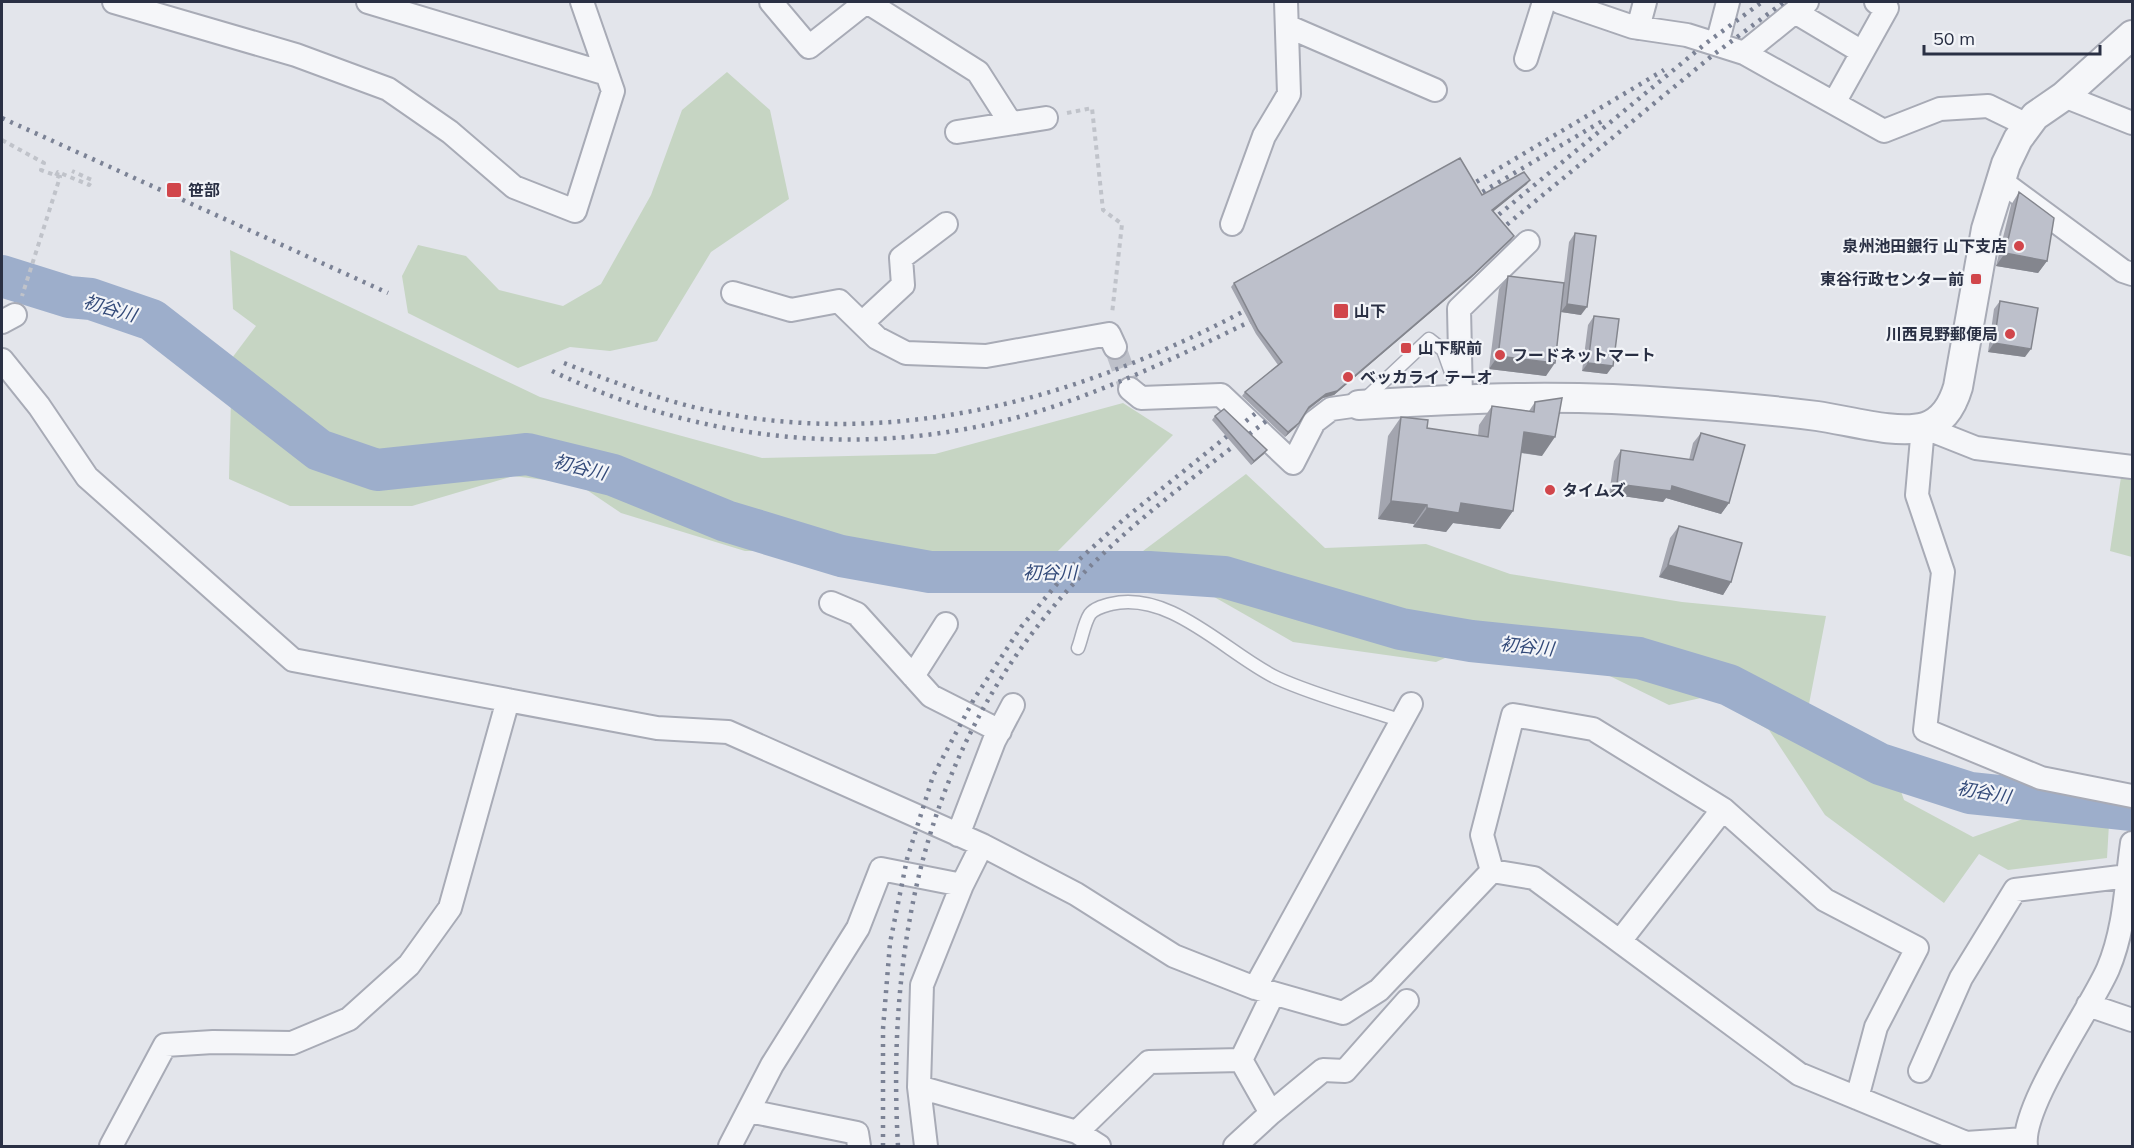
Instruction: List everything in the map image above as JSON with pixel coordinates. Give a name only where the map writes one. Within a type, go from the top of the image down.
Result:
[{"type":"street","points":[[114,2],[296,55],[388,88],[450,132],[514,188],[575,211],[613,91],[582,2]]},
{"type":"street","points":[[368,2],[607,74]]},
{"type":"street","points":[[771,2],[810,47],[867,2],[978,72],[1010,122]]},
{"type":"street","points":[[1232,224],[1263,136],[1289,94],[1286,2]]},
{"type":"street","points":[[1526,59],[1544,2]]},
{"type":"street","points":[[1560,2],[1638,28],[1687,34],[1744,53],[1884,130],[1940,109],[1988,106],[2027,124]]},
{"type":"street","points":[[1638,28],[1644,2]]},
{"type":"street","points":[[1717,44],[1728,2]]},
{"type":"street","points":[[1834,103],[1887,8],[1876,2]]},
{"type":"street","points":[[1744,53],[1801,7],[1862,52]]},
{"type":"street","points":[[1287,26],[1435,90]]},
{"type":"street","points":[[1130,389],[1141,398],[1221,395],[1293,463],[1314,422],[1330,409],[1461,398],[1566,396],[1677,403],[1815,416],[1902,429],[1923,427],[1934,423],[1946,413],[1954,400],[1986,230],[2012,151],[2027,124],[2064,96],[2133,35]]},
{"type":"street","points":[[2064,96],[2133,123]]},
{"type":"street","points":[[957,132],[1046,118]]},
{"type":"street","points":[[2001,181],[2123,271],[2133,274]]},
{"type":"street","points":[[862,323],[903,285],[901,258],[946,224]]},
{"type":"street","points":[[1461,398],[1459,309],[1528,242]]},
{"type":"street","points":[[734,293],[791,310],[839,301],[877,338],[906,353],[986,356],[1112,340]]},
{"type":"street","points":[[2,360],[39,406],[87,477],[293,660],[657,728],[728,732],[982,845],[1076,894],[1174,957],[1264,991],[1343,1013],[1379,990],[1492,871]]},
{"type":"street","points":[[1923,427],[1976,448],[2133,467]]},
{"type":"street","points":[[1923,427],[1917,495],[1943,572],[1925,730],[2041,778],[2133,796]]},
{"type":"street","points":[[831,603],[857,614],[931,696],[1000,731]]},
{"type":"street","points":[[913,676],[946,624]]},
{"type":"street","points":[[111,1146],[165,1045],[213,1042],[292,1043],[349,1019],[409,965],[450,908],[508,700]]},
{"type":"street","points":[[958,835],[1000,731],[1013,705]]},
{"type":"street","points":[[1271,1113],[1241,1060],[1264,991],[1407,712]]},
{"type":"street","points":[[1492,871],[1482,835],[1513,715],[1593,729],[1723,809],[1825,900],[1917,948],[1876,1027],[1857,1098]]},
{"type":"street","points":[[1620,941],[1723,809]]},
{"type":"street","points":[[1492,871],[1534,878],[1799,1074],[1963,1145],[2026,1143],[2040,1094],[2108,968],[2128,916],[2128,876],[2133,843]]},
{"type":"street","points":[[926,1146],[920,1087],[922,985],[962,885],[982,845]]},
{"type":"street","points":[[730,1146],[772,1065],[858,928],[881,869],[962,885]]},
{"type":"street","points":[[1920,1071],[1961,978],[2015,891],[2128,876]]},
{"type":"street","points":[[1235,1146],[1323,1070],[1345,1071],[1407,1001]]},
{"type":"street","points":[[2088,1005],[2133,1020]]},
{"type":"street","points":[[1077,1132],[1149,1062],[1241,1060]]},
{"type":"street","points":[[920,1087],[1077,1132],[1099,1146]]},
{"type":"street","points":[[748,1111],[857,1133],[859,1146]]},
{"type":"lane","points":[[1359,405],[1429,339],[1443,350],[1461,398]]},
{"type":"lane","points":[[1078,648],[1091,613],[1100,607],[1116,603],[1146,605],[1181,617],[1250,663],[1279,679],[1407,712]]},
{"type":"path","points":[[1092,108],[1103,210],[1122,224],[1112,340]]},
{"type":"path","points":[[2,140],[44,163],[41,170],[60,177],[35,260],[8,319]]},
{"type":"path","points":[[56,176],[58,172],[89,185],[92,180],[72,171]]},
{"type":"green space","points":[[727,72],[770,110],[789,199],[711,252],[657,341],[610,351],[570,347],[518,368],[408,313],[402,276],[418,245],[466,256],[499,290],[563,306],[601,284],[651,195],[682,110]]},
{"type":"green space","points":[[230,250],[540,397],[762,458],[935,454],[1123,403],[1173,435],[1051,558],[916,552],[745,551],[621,513],[578,484],[513,476],[412,506],[290,506],[229,479],[232,358],[256,326],[233,309]]},
{"type":"green space","points":[[1246,474],[1325,548],[1426,544],[1510,574],[1682,602],[1826,616],[1809,704],[1888,754],[1904,800],[1973,837],[2023,819],[2109,824],[2107,858],[2008,870],[1979,854],[1944,903],[1825,815],[1769,730],[1710,696],[1669,705],[1512,628],[1436,662],[1293,642],[1139,554]]},
{"type":"green space","points":[[2121,477],[2132,478],[2132,557],[2110,551]]},
{"type":"building","points":[[1460,158],[1482,195],[1524,172],[1530,180],[1492,210],[1514,236],[1474,274],[1337,391],[1326,394],[1309,407],[1299,423],[1288,432],[1245,392],[1282,362],[1258,330],[1234,283]]},
{"type":"building","points":[[2019,192],[2054,218],[2047,261],[2005,253]]},
{"type":"building","points":[[1575,233],[1596,236],[1587,307],[1567,304]]},
{"type":"building","points":[[1508,276],[1564,283],[1555,363],[1498,356]]},
{"type":"building","name":"川西見野郵便局","points":[[2000,301],[2038,308],[2031,349],[1994,343]]},
{"type":"building","points":[[1594,316],[1619,319],[1613,366],[1588,363]]},
{"type":"building","points":[[1562,398],[1555,437],[1524,432],[1513,511],[1461,503],[1459,513],[1427,508],[1427,505],[1391,501],[1401,417],[1428,420],[1427,428],[1488,437],[1492,406],[1534,412],[1535,402]]},
{"type":"building","points":[[1224,409],[1267,450],[1254,461],[1215,416]]},
{"type":"building","points":[[1701,433],[1745,445],[1729,503],[1672,486],[1671,491],[1617,484],[1621,450],[1693,460]]},
{"type":"building","points":[[1679,526],[1742,543],[1731,582],[1668,565]]},
{"type":"waterway","name":"初谷川","points":[[2,276],[69,297],[91,299],[152,320],[319,450],[377,470],[527,454],[613,475],[726,521],[841,556],[930,572],[1149,572],[1224,577],[1401,629],[1471,641],[1639,658],[1729,685],[1880,764],[1970,793],[2132,810]]},
{"type":"tunnel","points":[[1115,347],[1130,389]]},
{"type":"railway","points":[[1485,226],[1705,44],[1762,2]]},
{"type":"railway","points":[[1493,236],[1713,55],[1784,2]]},
{"type":"railway","points":[[1461,191],[1664,70]]},
{"type":"railway","points":[[2,118],[388,293]]},
{"type":"railway","points":[[1467,201],[1604,120]]},
{"type":"railway","points":[[564,363],[680,404],[771,420],[844,424],[916,420],[987,408],[1057,390],[1126,366],[1193,337],[1259,303]]},
{"type":"railway","points":[[552,371],[613,397],[675,416],[738,430],[802,438],[866,439],[930,434],[995,423],[1058,405],[1163,363],[1265,314]]},
{"type":"railway","points":[[883,1146],[883,1029],[890,943],[907,859],[933,776],[974,699],[1021,627],[1072,566],[1124,519],[1271,401]]},
{"type":"railway","points":[[898,1146],[896,1068],[900,991],[910,916],[927,843],[952,773],[985,705],[1026,641],[1077,580],[1124,534],[1279,411]]},
{"type":"place","name":"笹部","points":[[174,190]]},
{"type":"place","name":"泉州池田銀行 山下支店","points":[[2019,246]]},
{"type":"place","name":"東谷行政センター前","points":[[1976,279]]},
{"type":"place","name":"山下","points":[[1341,311]]},
{"type":"place","name":"川西見野郵便局","points":[[2010,334]]},
{"type":"place","name":"山下駅前","points":[[1406,348]]},
{"type":"place","name":"フードネットマート","points":[[1500,355]]},
{"type":"place","name":"ベッカライ テーオ","points":[[1348,377]]},
{"type":"place","name":"タイムズ","points":[[1550,490]]}]
